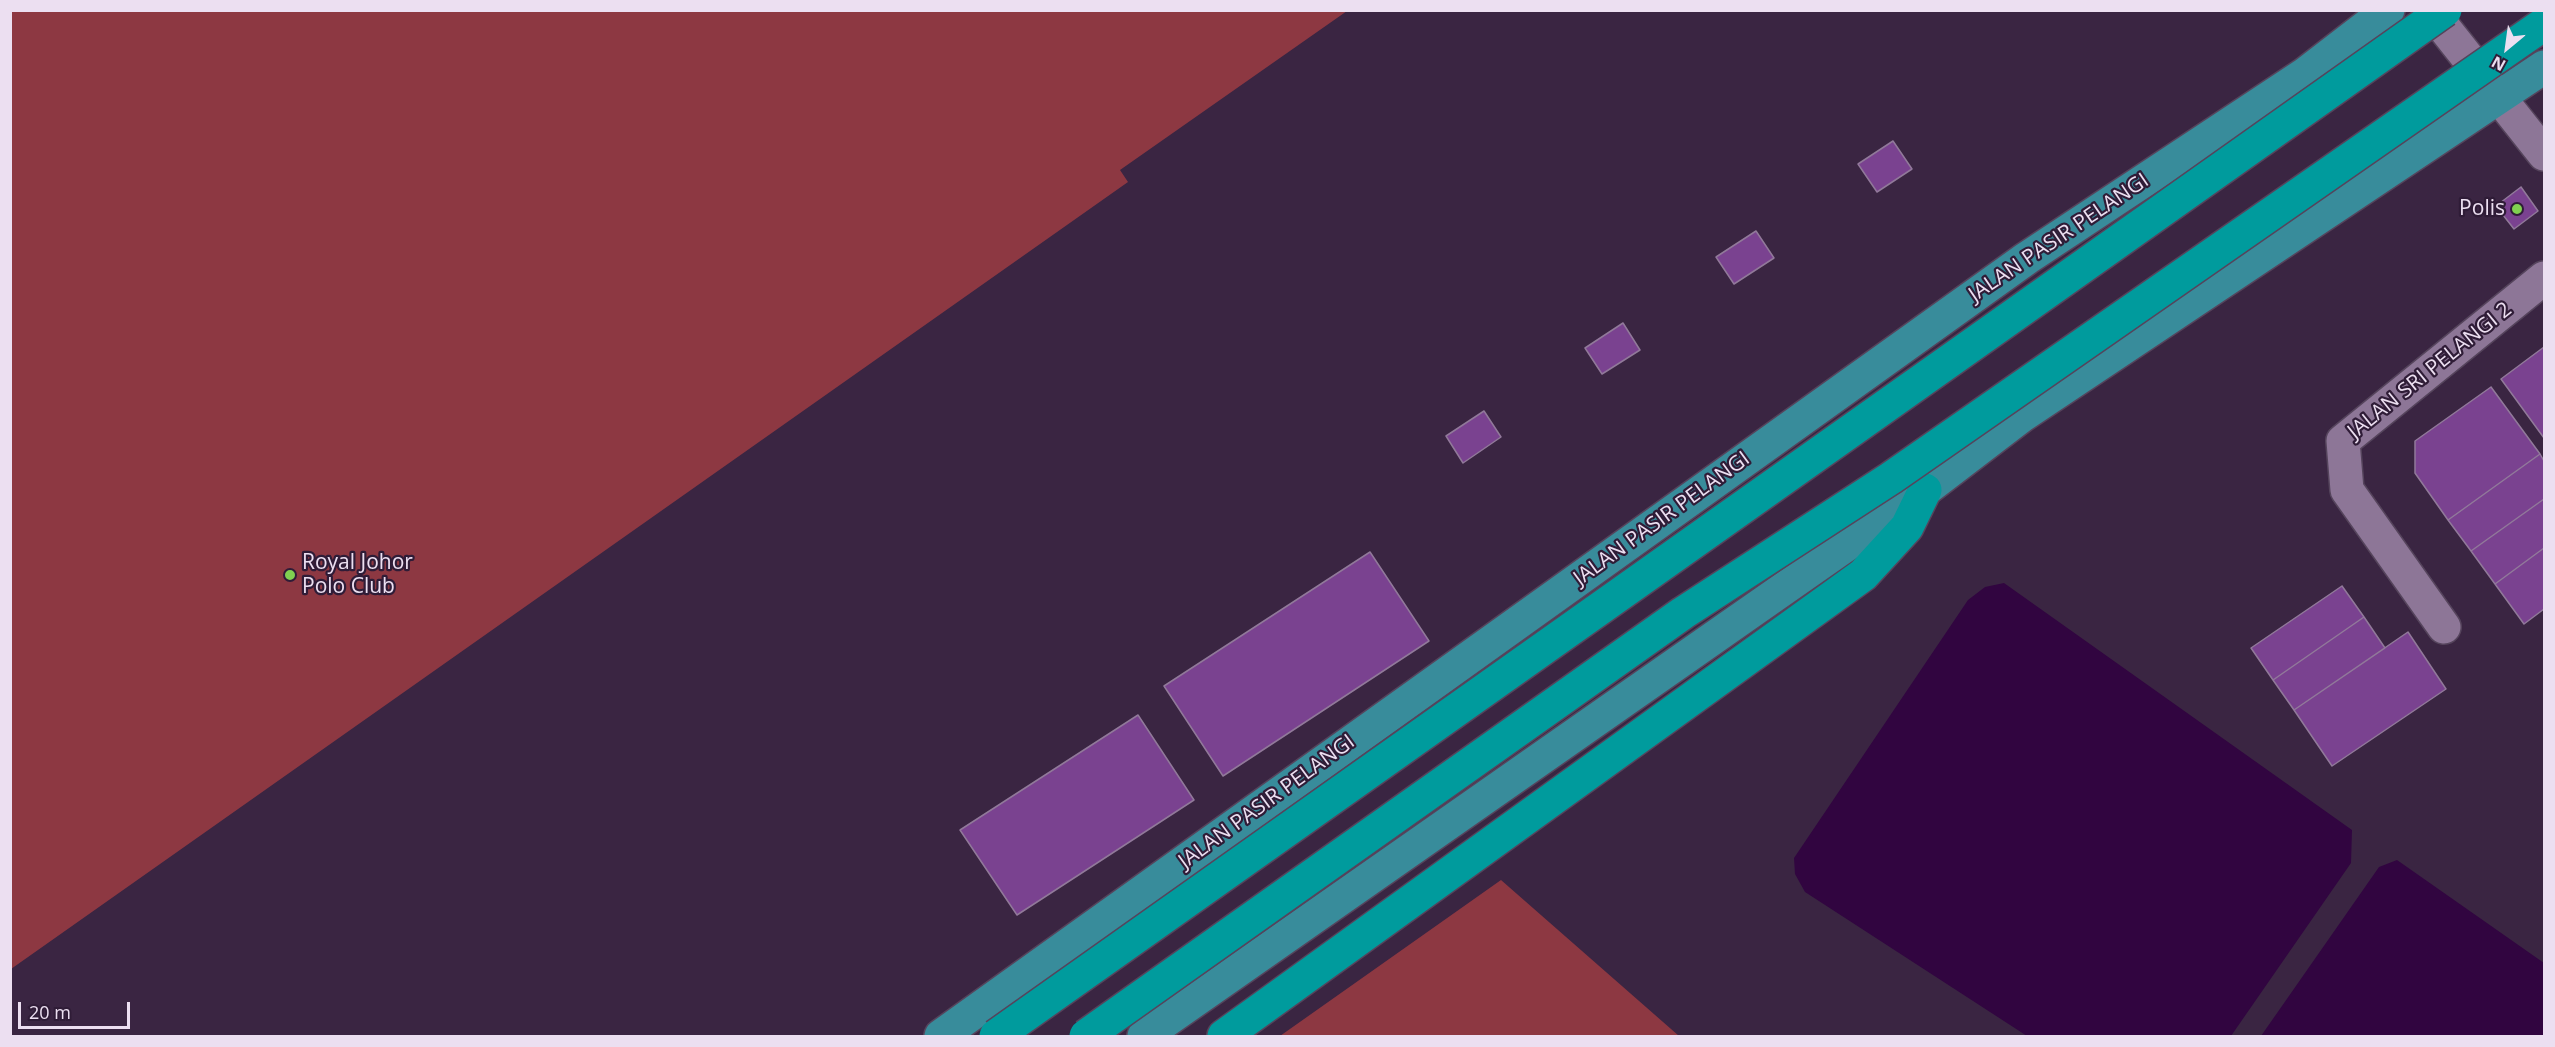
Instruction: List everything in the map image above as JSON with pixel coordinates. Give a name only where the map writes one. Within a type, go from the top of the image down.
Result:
[{"type":"highway","points":[[996,1036],[2445,10]]},
{"type":"highway","points":[[1086,1036],[1683,613],[1891,478],[2544,24]]},
{"type":"highway","points":[[1224,1036],[1863,575],[1907,527],[1925,489]]},
{"type":"main road","name":"JALAN PASIR PELANGI","points":[[941,1036],[2018,264],[2305,74],[2388,10]]},
{"type":"main road","points":[[1144,1036],[1925,489],[2023,416],[2544,67]]},
{"type":"street","points":[[2430,10],[2544,154]]},
{"type":"street","name":"JALAN SRI PELANGI 2","points":[[2444,627],[2347,489],[2343,441],[2544,278]]},
{"type":"shaded area","name":"Royal Johor Polo Club","points":[[11,10],[1347,11],[1120,170],[1128,182],[11,969]]},
{"type":"shaded area","points":[[2004,583],[2352,830],[2351,863],[2231,1036],[2027,1036],[1805,892],[1795,874],[1794,858],[1968,600],[1985,587]]},
{"type":"shaded area","points":[[2397,860],[2544,963],[2544,1036],[2261,1036],[2379,867]]},
{"type":"shaded area","points":[[1501,880],[1679,1036],[1280,1036]]},
{"type":"building","points":[[1893,141],[1912,169],[1877,192],[1858,164]]},
{"type":"building","points":[[2521,187],[2538,211],[2514,229],[2496,206]]},
{"type":"building","points":[[1756,231],[1774,258],[1734,284],[1716,257]]},
{"type":"building","points":[[1623,323],[1640,350],[1602,374],[1585,348]]},
{"type":"building","points":[[2544,347],[2544,438],[2501,379]]},
{"type":"building","points":[[2491,387],[2540,454],[2448,520],[2415,473],[2415,441]]},
{"type":"building","points":[[1484,411],[1501,437],[1463,463],[1446,436]]},
{"type":"building","points":[[2540,454],[2544,461],[2544,499],[2471,551],[2448,520]]},
{"type":"building","points":[[2544,499],[2544,548],[2495,584],[2471,551]]},
{"type":"building","points":[[2544,548],[2544,609],[2524,624],[2495,584]]},
{"type":"building","points":[[1370,552],[1429,641],[1223,776],[1164,686]]},
{"type":"building","points":[[2342,586],[2364,617],[2273,680],[2251,648]]},
{"type":"building","points":[[2364,617],[2385,648],[2294,710],[2273,680]]},
{"type":"building","points":[[2408,632],[2446,689],[2332,766],[2294,710]]},
{"type":"building","points":[[1138,715],[1194,800],[1017,915],[960,830]]},
{"type":"place","name":"Polis","points":[[2517,209]]},
{"type":"place","name":"Royal Johor Polo Club","points":[[290,575]]}]
